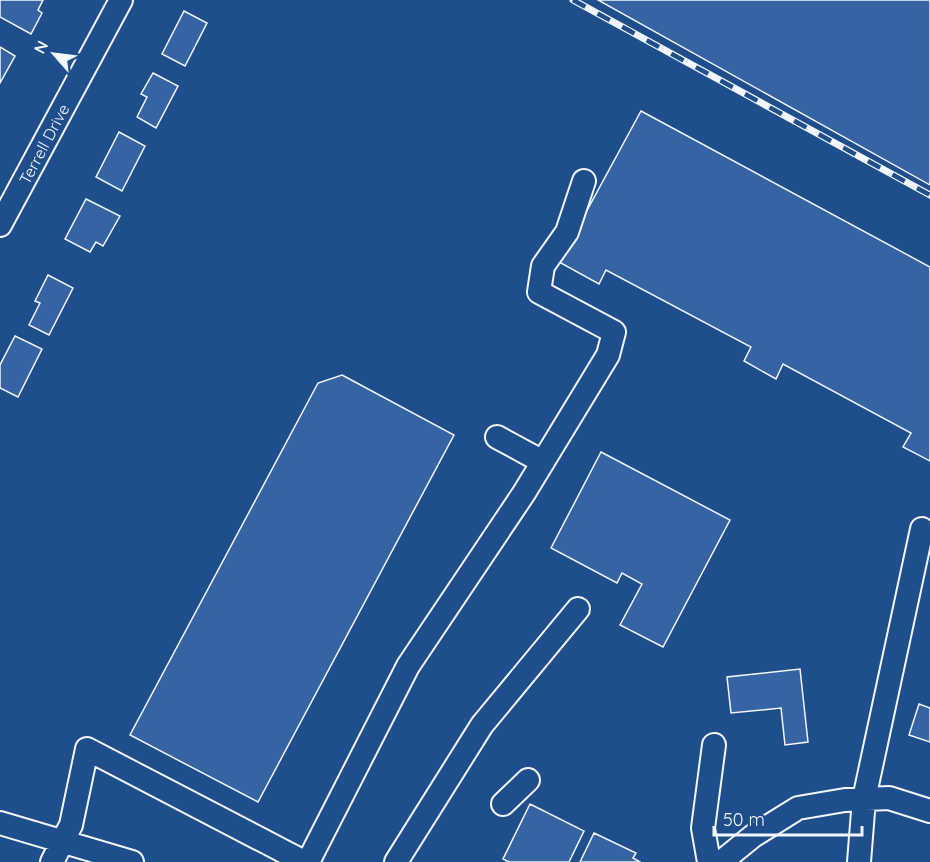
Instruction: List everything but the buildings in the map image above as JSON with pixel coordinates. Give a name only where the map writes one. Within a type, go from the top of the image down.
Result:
[{"type":"street","name":"Terrell Drive","points":[[0,225],[121,0]]},
{"type":"street","points":[[308,862],[408,666],[524,493],[608,355],[615,332],[539,292],[543,266],[567,232],[584,181]]},
{"type":"street","points":[[496,437],[543,462]]},
{"type":"street","points":[[859,862],[864,799],[922,530]]},
{"type":"street","points":[[396,862],[482,725],[578,609]]},
{"type":"street","points":[[709,862],[703,828],[714,746]]},
{"type":"street","points":[[52,862],[71,825],[87,749],[304,862]]},
{"type":"street","points":[[503,804],[528,780]]},
{"type":"street","points":[[721,862],[753,836],[798,808],[845,800],[889,798],[930,811]]},
{"type":"street","points":[[0,823],[132,862]]},
{"type":"railway","points":[[573,0],[930,195]]}]
